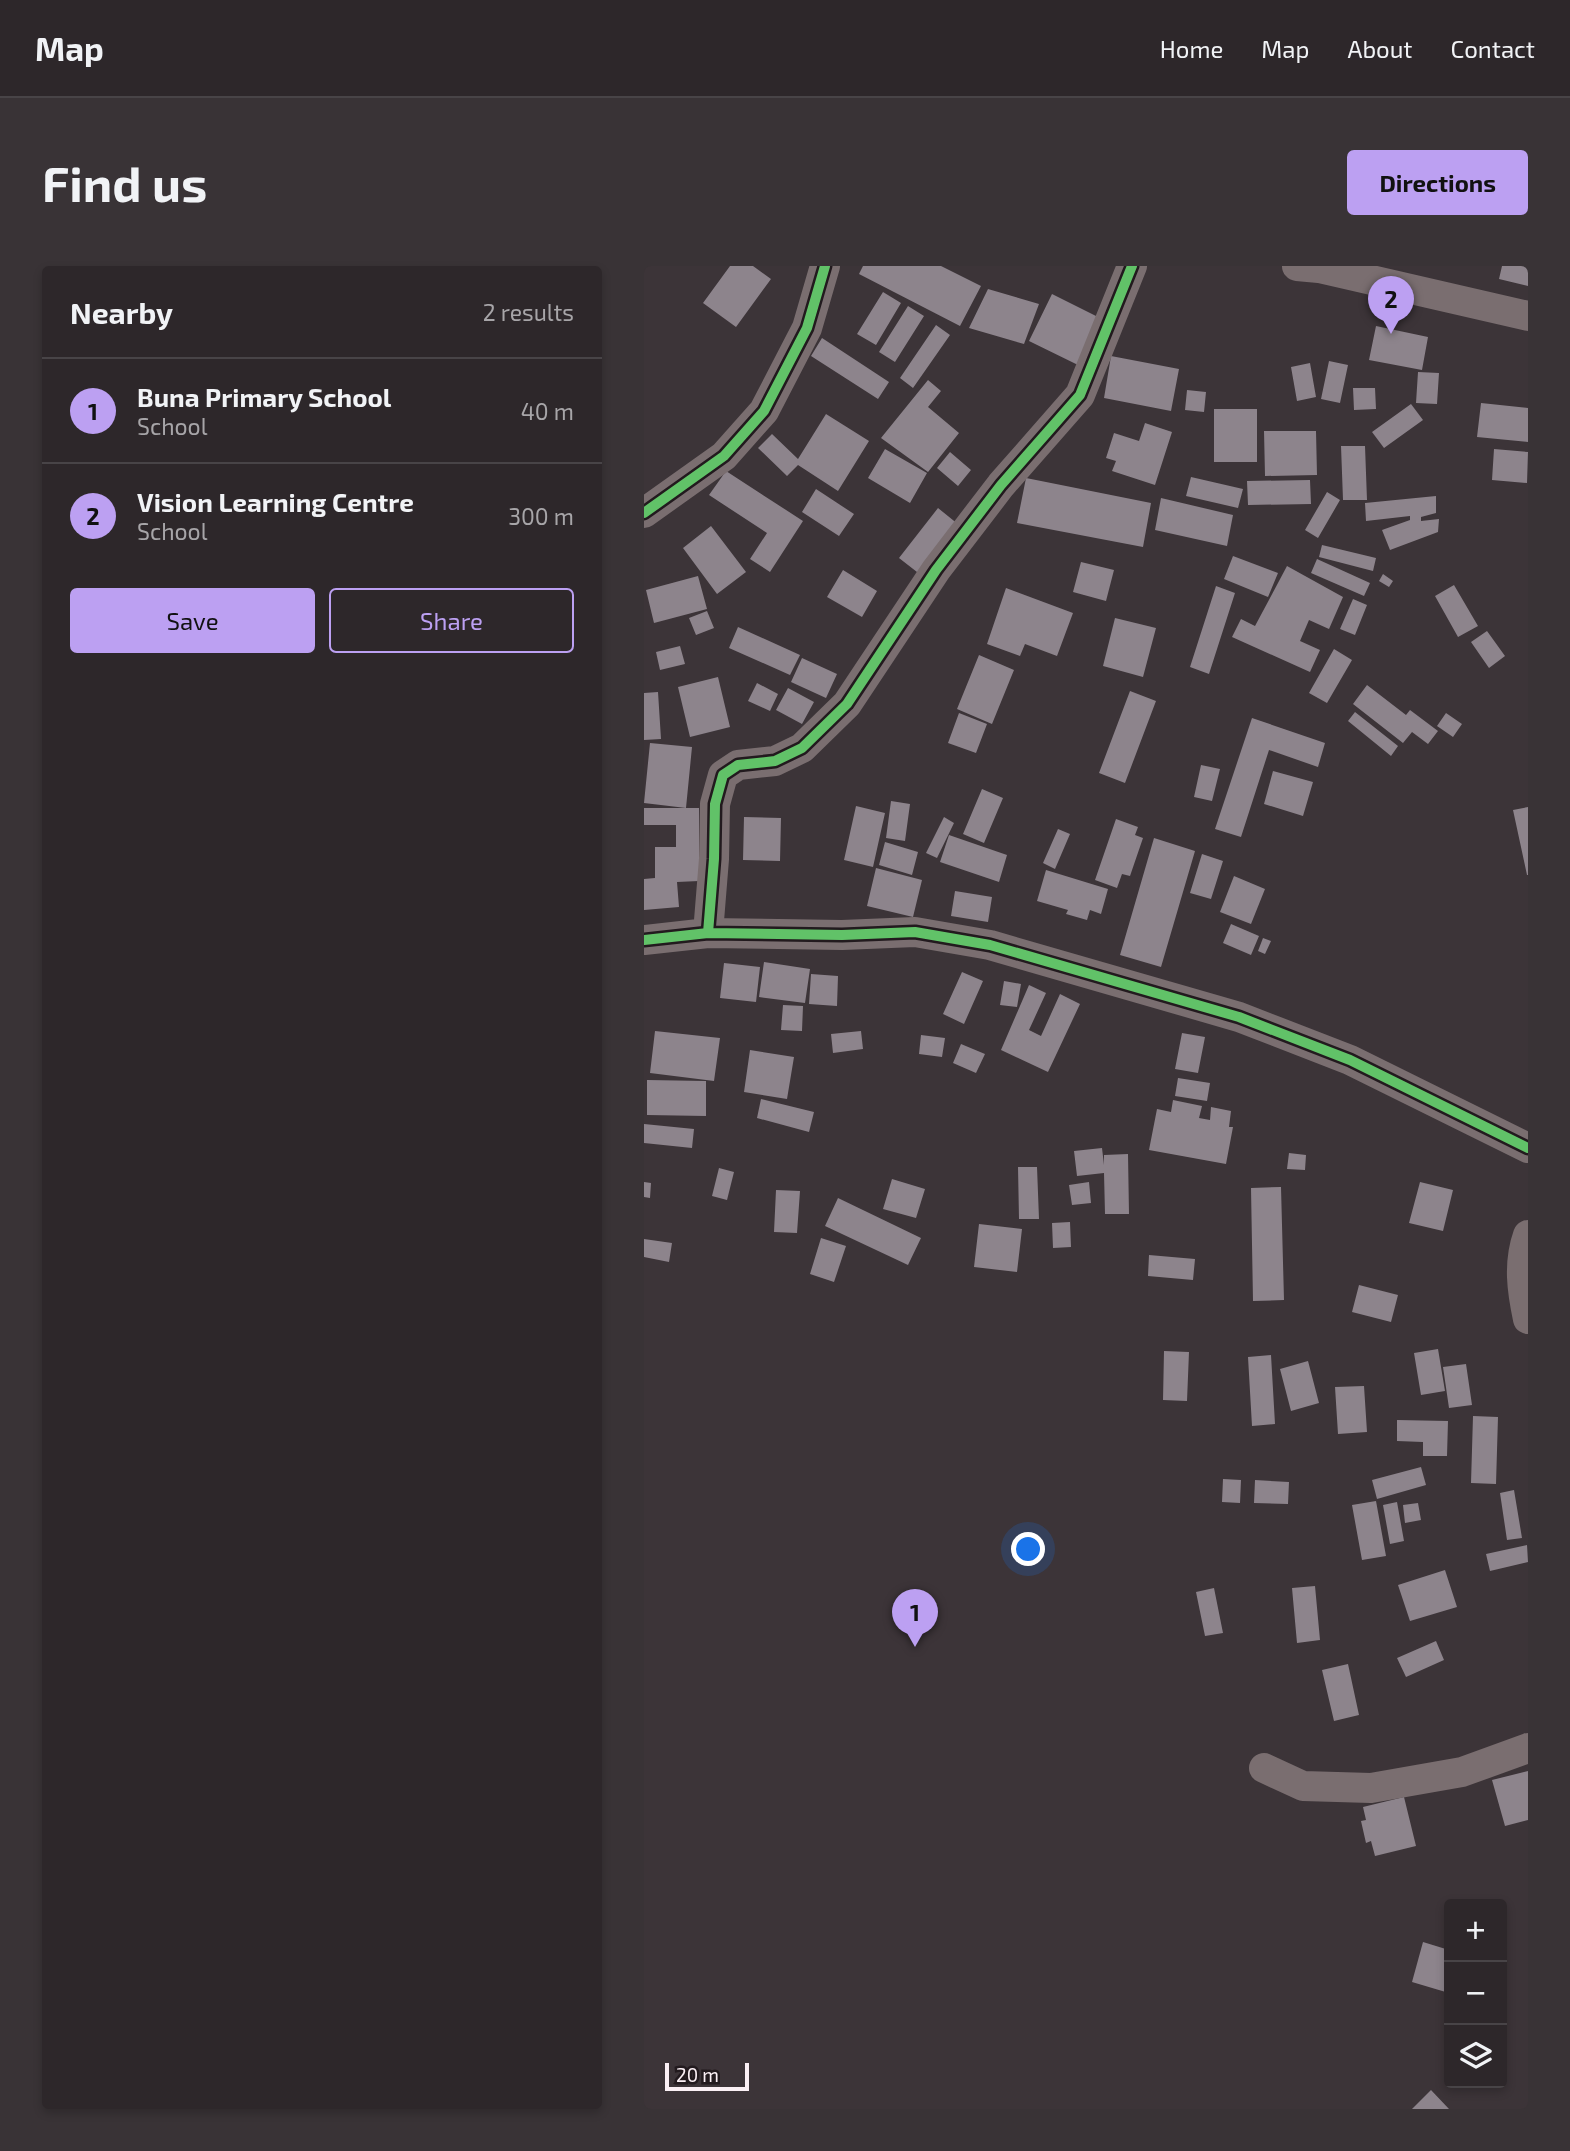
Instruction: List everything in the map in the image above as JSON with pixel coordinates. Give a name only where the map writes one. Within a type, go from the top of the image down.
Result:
[{"type":"street","points":[[644,513],[724,456],[764,411],[807,328],[825,266]]},
{"type":"street","points":[[708,933],[715,804],[723,775],[738,765],[775,761],[802,748],[847,704],[960,538],[1001,485],[1080,395],[1132,266]]},
{"type":"street","points":[[1297,266],[1319,268],[1528,316]]},
{"type":"street","points":[[644,940],[708,933],[842,935],[915,932],[989,946],[1239,1017],[1350,1060],[1528,1148]]},
{"type":"street","points":[[1528,1235],[1521,1284],[1528,1320]]},
{"type":"street","points":[[1264,1768],[1303,1786],[1371,1788],[1462,1772],[1528,1748]]},
{"type":"building","points":[[730,266],[753,266],[771,279],[736,327],[703,303]]},
{"type":"building","points":[[863,266],[941,266],[981,286],[960,326],[859,274]]},
{"type":"building","points":[[1502,266],[1528,266],[1528,286],[1499,279]]},
{"type":"building","points":[[988,289],[1039,304],[1024,344],[969,328]]},
{"type":"building","points":[[883,292],[901,303],[876,345],[857,334]]},
{"type":"building","points":[[1052,294],[1100,318],[1078,365],[1029,341]]},
{"type":"building","points":[[908,306],[924,316],[895,362],[879,352]]},
{"type":"building","points":[[936,325],[950,335],[913,388],[900,378]]},
{"type":"building","points":[[1376,326],[1428,337],[1422,370],[1369,360]]},
{"type":"building","points":[[822,338],[889,382],[878,399],[811,356]]},
{"type":"building","points":[[1111,356],[1179,369],[1171,411],[1104,398]]},
{"type":"building","points":[[1329,361],[1348,365],[1340,403],[1321,399]]},
{"type":"building","points":[[1310,363],[1316,397],[1297,401],[1291,367]]},
{"type":"building","points":[[1418,372],[1439,373],[1437,404],[1416,403]]},
{"type":"building","points":[[928,380],[941,391],[928,407],[959,433],[928,472],[881,438]]},
{"type":"building","points":[[1353,388],[1375,388],[1376,409],[1354,410]]},
{"type":"building","points":[[1187,390],[1206,392],[1204,412],[1185,410]]},
{"type":"building","points":[[1481,403],[1528,408],[1528,442],[1477,437]]},
{"type":"building","points":[[1411,404],[1423,420],[1384,448],[1372,432]]},
{"type":"building","points":[[1214,409],[1257,409],[1257,462],[1214,462]]},
{"type":"building","points":[[826,414],[869,441],[838,491],[798,465],[787,476],[758,448],[772,434],[798,459]]},
{"type":"building","points":[[1145,423],[1172,432],[1155,485],[1112,471],[1116,461],[1106,458],[1114,433],[1139,441]]},
{"type":"building","points":[[1264,431],[1316,431],[1317,475],[1265,476]]},
{"type":"building","points":[[1341,446],[1365,446],[1367,500],[1343,500]]},
{"type":"building","points":[[885,449],[927,473],[910,503],[868,478]]},
{"type":"building","points":[[1494,449],[1528,452],[1527,483],[1492,480]]},
{"type":"building","points":[[950,452],[971,470],[958,486],[937,468]]},
{"type":"building","points":[[726,471],[803,521],[770,572],[750,559],[767,533],[709,495]]},
{"type":"building","points":[[1191,477],[1243,489],[1238,508],[1186,496]]},
{"type":"building","points":[[1026,478],[1151,503],[1143,547],[1017,523]]},
{"type":"building","points":[[1310,480],[1311,504],[1248,505],[1247,481]]},
{"type":"building","points":[[816,489],[854,514],[839,536],[802,512]]},
{"type":"building","points":[[1327,492],[1340,500],[1318,538],[1305,530]]},
{"type":"building","points":[[1436,496],[1436,513],[1421,517],[1421,521],[1439,519],[1438,532],[1390,550],[1382,530],[1410,520],[1410,516],[1366,521],[1365,503]]},
{"type":"building","points":[[1161,498],[1233,515],[1227,546],[1155,530]]},
{"type":"building","points":[[938,508],[964,529],[926,579],[899,558]]},
{"type":"building","points":[[711,526],[746,572],[717,594],[683,548]]},
{"type":"building","points":[[1322,545],[1376,558],[1373,571],[1319,557]]},
{"type":"building","points":[[1233,556],[1278,573],[1268,597],[1224,579]]},
{"type":"building","points":[[1317,559],[1370,583],[1364,596],[1311,573]]},
{"type":"building","points":[[1081,562],[1114,570],[1106,601],[1073,592]]},
{"type":"building","points":[[1287,566],[1343,597],[1329,629],[1309,620],[1300,641],[1320,650],[1310,672],[1232,637],[1241,619],[1255,626]]},
{"type":"building","points":[[843,570],[877,591],[862,617],[827,597]]},
{"type":"building","points":[[1383,574],[1393,581],[1389,587],[1379,581]]},
{"type":"building","points":[[698,576],[707,609],[654,623],[646,590]]},
{"type":"building","points":[[1454,585],[1478,626],[1458,637],[1435,596]]},
{"type":"building","points":[[1216,586],[1235,593],[1209,674],[1190,667]]},
{"type":"building","points":[[1006,588],[1073,613],[1057,656],[1025,644],[1020,656],[987,644]]},
{"type":"building","points":[[1353,599],[1367,605],[1355,635],[1340,629]]},
{"type":"building","points":[[707,611],[714,628],[696,635],[689,618]]},
{"type":"building","points":[[1115,618],[1156,628],[1143,677],[1103,666]]},
{"type":"building","points":[[738,627],[800,655],[790,675],[729,648]]},
{"type":"building","points":[[1487,631],[1505,656],[1489,668],[1471,642]]},
{"type":"building","points":[[680,646],[685,664],[660,670],[656,652]]},
{"type":"building","points":[[1334,649],[1352,660],[1327,703],[1309,693]]},
{"type":"building","points":[[979,655],[1014,670],[992,724],[957,709]]},
{"type":"building","points":[[802,658],[837,674],[826,698],[791,682]]},
{"type":"building","points":[[718,677],[730,727],[690,737],[678,687]]},
{"type":"building","points":[[757,683],[778,694],[770,711],[748,701]]},
{"type":"building","points":[[1367,685],[1406,715],[1410,710],[1438,731],[1428,744],[1412,732],[1403,743],[1353,704]]},
{"type":"building","points":[[788,688],[814,702],[802,724],[776,710]]},
{"type":"building","points":[[1130,691],[1156,701],[1125,783],[1099,773]]},
{"type":"building","points":[[658,692],[661,739],[644,740],[644,693]]},
{"type":"building","points":[[1355,712],[1398,746],[1391,756],[1348,721]]},
{"type":"building","points":[[959,713],[987,724],[976,753],[948,743]]},
{"type":"building","points":[[1446,713],[1462,724],[1453,737],[1437,726]]},
{"type":"building","points":[[1252,718],[1325,743],[1318,767],[1269,750],[1241,837],[1215,829]]},
{"type":"building","points":[[650,743],[692,747],[686,808],[644,803]]},
{"type":"building","points":[[1201,765],[1220,769],[1212,801],[1194,797]]},
{"type":"building","points":[[1273,771],[1313,782],[1303,816],[1264,804]]},
{"type":"building","points":[[982,789],[1003,798],[984,843],[963,834]]},
{"type":"building","points":[[891,801],[910,804],[905,841],[886,838]]},
{"type":"building","points":[[856,806],[885,813],[873,867],[844,860]]},
{"type":"building","points":[[1528,807],[1528,875],[1527,875],[1513,810]]},
{"type":"building","points":[[644,808],[699,808],[699,881],[677,882],[679,907],[644,910],[644,879],[655,878],[655,847],[676,847],[676,825],[644,825]]},
{"type":"building","points":[[744,817],[781,818],[780,861],[743,860]]},
{"type":"building","points":[[944,817],[954,823],[937,858],[926,853]]},
{"type":"building","points":[[1116,819],[1138,827],[1135,835],[1143,838],[1130,876],[1122,874],[1117,888],[1095,880]]},
{"type":"building","points":[[1058,829],[1070,834],[1055,869],[1043,863]]},
{"type":"building","points":[[949,835],[1007,855],[999,882],[940,862]]},
{"type":"building","points":[[1154,838],[1195,851],[1161,967],[1120,955]]},
{"type":"building","points":[[885,842],[918,852],[912,875],[879,865]]},
{"type":"building","points":[[1202,854],[1223,861],[1211,899],[1190,893]]},
{"type":"building","points":[[876,868],[922,880],[913,917],[867,906]]},
{"type":"building","points":[[1046,870],[1108,889],[1101,914],[1090,910],[1087,920],[1066,914],[1068,910],[1037,901]]},
{"type":"building","points":[[1234,876],[1265,889],[1251,924],[1220,912]]},
{"type":"building","points":[[955,891],[992,897],[988,922],[951,916]]},
{"type":"building","points":[[1231,924],[1259,936],[1251,955],[1223,943]]},
{"type":"building","points":[[1263,938],[1271,941],[1265,954],[1258,951]]},
{"type":"building","points":[[764,962],[810,969],[805,1003],[759,997]]},
{"type":"building","points":[[724,963],[760,967],[756,1002],[720,998]]},
{"type":"building","points":[[962,972],[983,981],[964,1024],[943,1014]]},
{"type":"building","points":[[811,974],[838,976],[837,1006],[809,1004]]},
{"type":"building","points":[[1004,981],[1021,984],[1017,1007],[1000,1005]]},
{"type":"building","points":[[1029,985],[1046,993],[1029,1030],[1041,1036],[1060,994],[1080,1004],[1048,1072],[1001,1050]]},
{"type":"building","points":[[783,1005],[803,1006],[802,1031],[781,1030]]},
{"type":"building","points":[[655,1031],[720,1038],[714,1081],[650,1073]]},
{"type":"building","points":[[861,1031],[863,1049],[833,1053],[831,1034]]},
{"type":"building","points":[[1182,1033],[1205,1037],[1198,1073],[1175,1069]]},
{"type":"building","points":[[921,1035],[945,1038],[942,1057],[919,1054]]},
{"type":"building","points":[[961,1044],[985,1054],[976,1073],[953,1063]]},
{"type":"building","points":[[750,1050],[794,1057],[787,1099],[744,1092]]},
{"type":"building","points":[[1178,1078],[1210,1083],[1207,1101],[1175,1096]]},
{"type":"building","points":[[647,1080],[706,1081],[706,1116],[647,1115]]},
{"type":"building","points":[[761,1099],[814,1112],[809,1132],[757,1118]]},
{"type":"building","points":[[1173,1100],[1202,1106],[1199,1118],[1210,1120],[1211,1107],[1231,1111],[1229,1127],[1233,1127],[1226,1164],[1149,1150],[1157,1109],[1171,1112]]},
{"type":"building","points":[[644,1124],[694,1129],[692,1148],[644,1143]]},
{"type":"building","points":[[1102,1148],[1104,1165],[1104,1155],[1128,1154],[1129,1214],[1105,1214],[1104,1173],[1077,1176],[1074,1151]]},
{"type":"building","points":[[1289,1153],[1306,1155],[1305,1170],[1287,1169]]},
{"type":"building","points":[[1018,1167],[1037,1167],[1039,1219],[1019,1219]]},
{"type":"building","points":[[719,1168],[734,1172],[727,1200],[712,1196]]},
{"type":"building","points":[[892,1179],[925,1189],[916,1218],[883,1209]]},
{"type":"building","points":[[644,1182],[651,1183],[650,1198],[644,1197]]},
{"type":"building","points":[[1089,1182],[1091,1203],[1072,1205],[1069,1185]]},
{"type":"building","points":[[1420,1182],[1453,1190],[1443,1231],[1409,1223]]},
{"type":"building","points":[[1281,1187],[1284,1300],[1253,1301],[1251,1188]]},
{"type":"building","points":[[776,1190],[800,1191],[797,1233],[774,1232]]},
{"type":"building","points":[[838,1198],[921,1238],[908,1265],[825,1226]]},
{"type":"building","points":[[1070,1222],[1071,1247],[1053,1248],[1052,1223]]},
{"type":"building","points":[[979,1224],[1022,1229],[1017,1272],[974,1267]]},
{"type":"building","points":[[821,1238],[846,1246],[834,1282],[810,1274]]},
{"type":"building","points":[[644,1239],[672,1243],[669,1262],[644,1257]]},
{"type":"building","points":[[1149,1255],[1195,1259],[1193,1280],[1148,1276]]},
{"type":"building","points":[[1359,1285],[1398,1295],[1391,1322],[1352,1312]]},
{"type":"building","points":[[1438,1349],[1445,1391],[1421,1395],[1414,1353]]},
{"type":"building","points":[[1164,1351],[1189,1352],[1187,1401],[1163,1400]]},
{"type":"building","points":[[1271,1355],[1275,1424],[1252,1426],[1248,1357]]},
{"type":"building","points":[[1308,1361],[1319,1403],[1291,1411],[1280,1369]]},
{"type":"building","points":[[1466,1364],[1472,1405],[1449,1408],[1443,1367]]},
{"type":"building","points":[[1364,1386],[1367,1432],[1338,1434],[1335,1387]]},
{"type":"building","points":[[1473,1416],[1498,1417],[1496,1484],[1471,1483]]},
{"type":"building","points":[[1397,1420],[1448,1421],[1447,1456],[1423,1456],[1423,1442],[1397,1441]]},
{"type":"building","points":[[1421,1467],[1426,1485],[1377,1499],[1372,1480]]},
{"type":"building","points":[[1223,1479],[1241,1480],[1240,1503],[1222,1502]]},
{"type":"building","points":[[1255,1480],[1289,1482],[1288,1504],[1254,1503]]},
{"type":"building","points":[[1514,1490],[1522,1538],[1507,1540],[1500,1493]]},
{"type":"building","points":[[1376,1501],[1386,1556],[1362,1560],[1352,1505]]},
{"type":"building","points":[[1397,1502],[1404,1541],[1390,1544],[1383,1505]]},
{"type":"building","points":[[1418,1503],[1421,1520],[1405,1523],[1403,1505]]},
{"type":"building","points":[[1527,1545],[1528,1562],[1490,1571],[1486,1554]]},
{"type":"building","points":[[1445,1570],[1457,1607],[1410,1621],[1398,1585]]},
{"type":"building","points":[[1315,1586],[1320,1640],[1297,1643],[1292,1588]]},
{"type":"building","points":[[1214,1588],[1223,1633],[1205,1636],[1196,1592]]},
{"type":"building","points":[[1436,1641],[1444,1660],[1406,1677],[1397,1658]]},
{"type":"building","points":[[1348,1664],[1359,1715],[1334,1721],[1322,1670]]},
{"type":"building","points":[[1528,1771],[1528,1820],[1505,1826],[1492,1780]]},
{"type":"building","points":[[1404,1797],[1416,1846],[1375,1856],[1371,1841],[1366,1843],[1361,1821],[1366,1820],[1363,1807]]},
{"type":"building","points":[[1423,1942],[1444,1948],[1444,1992],[1412,1982]]},
{"type":"building","points":[[1431,2090],[1449,2109],[1412,2109]]},
{"type":"cycle path","points":[[644,513],[724,456],[764,411],[807,328],[825,266]]},
{"type":"cycle path","points":[[708,933],[715,804],[723,775],[738,765],[775,761],[802,748],[847,704],[936,570],[1001,485],[1080,395],[1132,266]]},
{"type":"cycle path","points":[[644,940],[708,933],[842,935],[915,932],[990,945],[1239,1017],[1350,1060],[1528,1148]]},
{"type":"place","name":"Vision Learning Centre","points":[[1391,334]]},
{"type":"place","name":"Buna Primary School","points":[[915,1647]]}]
